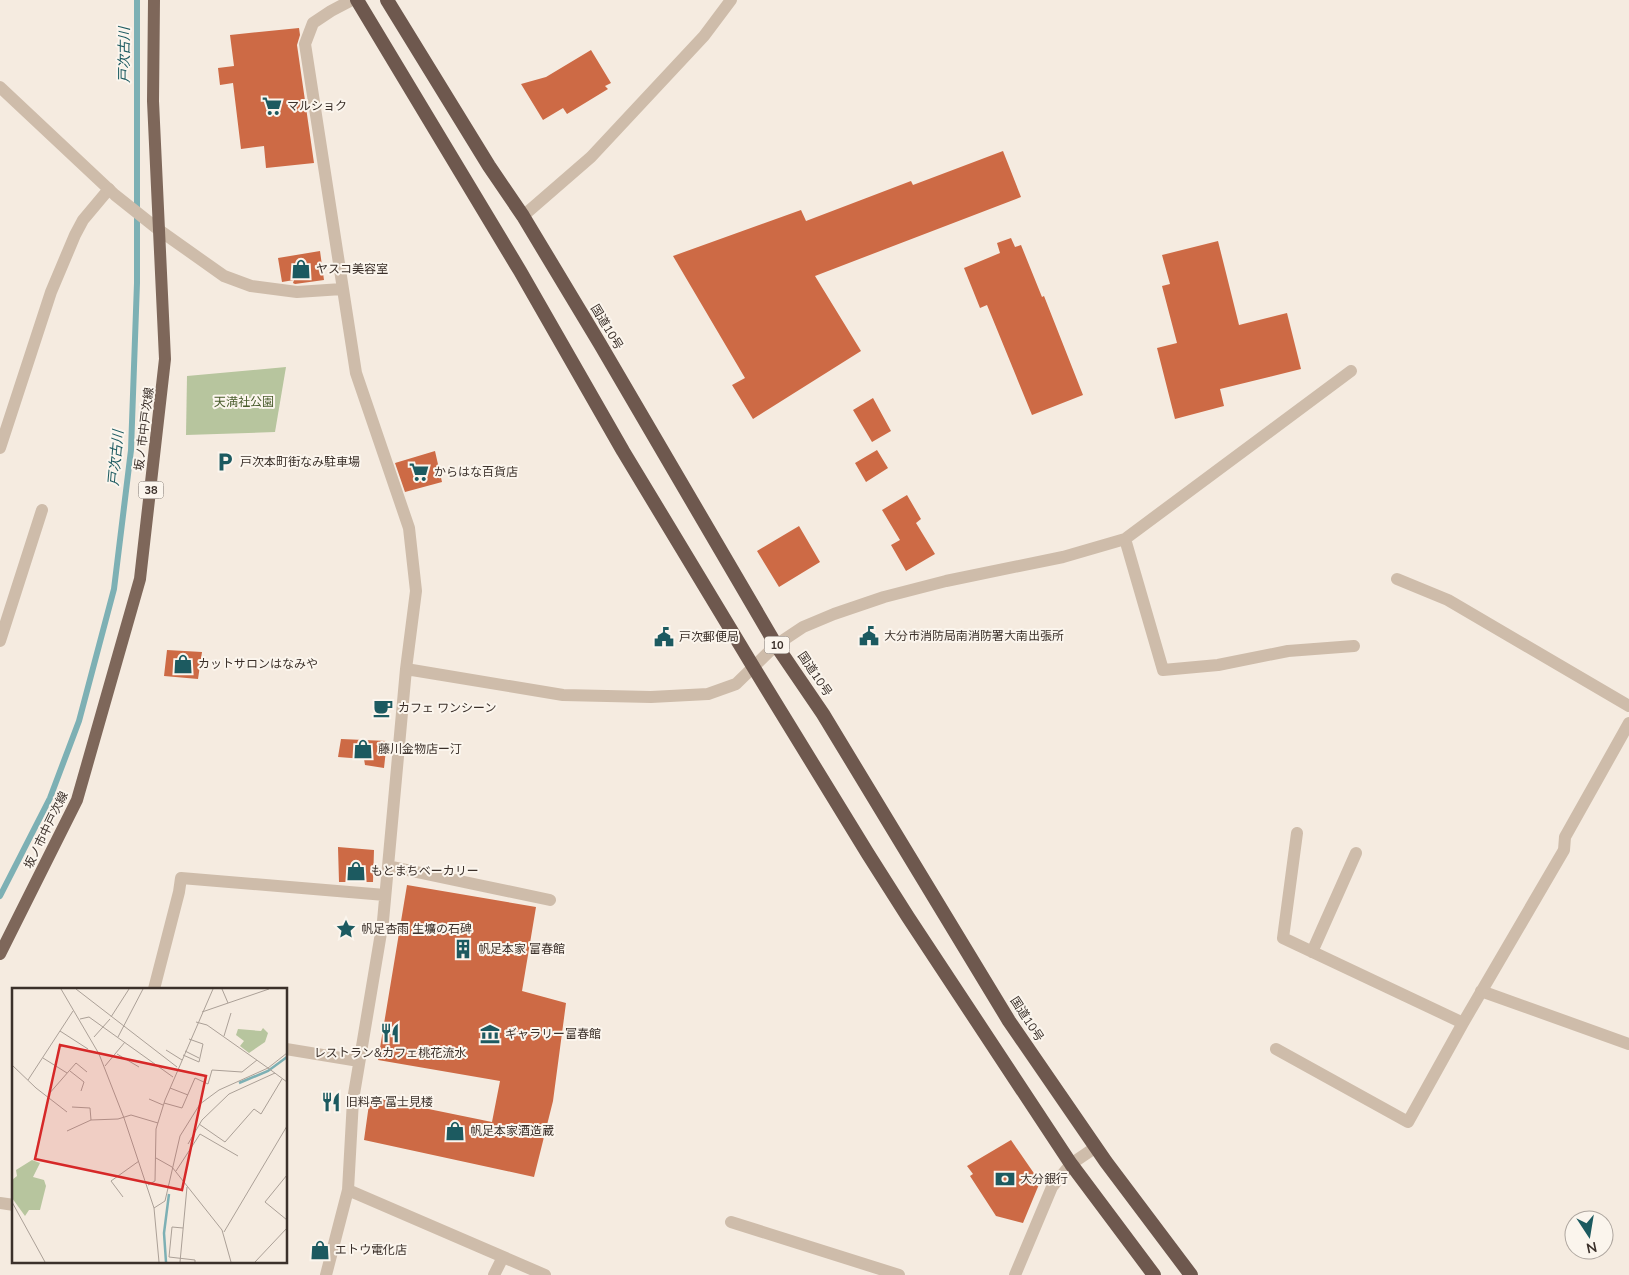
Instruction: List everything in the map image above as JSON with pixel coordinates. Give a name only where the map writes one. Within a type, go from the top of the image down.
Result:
[{"type":"highway","name":"10","points":[[357,0],[520,270],[618,442],[754,668],[908,917],[1072,1164],[1154,1275]]},
{"type":"highway","name":"国道10号","points":[[387,0],[523,216],[776,644],[824,714],[1008,1021],[1096,1147],[1191,1275]]},
{"type":"main road","name":"坂ノ市中戸次線","points":[[0,954],[77,800],[140,579],[166,359],[154,101],[154,0]]},
{"type":"street","points":[[326,1275],[348,1190],[353,1100],[383,921],[406,669],[416,591],[408,528],[356,373],[305,44],[313,23],[352,0]]},
{"type":"street","points":[[523,216],[591,157],[704,36],[731,0]]},
{"type":"street","points":[[0,87],[112,192],[145,220],[224,276],[251,286],[297,292],[342,289]]},
{"type":"street","points":[[0,448],[51,292],[75,235],[83,220],[112,192]]},
{"type":"street","points":[[406,669],[563,695],[651,697],[708,694],[736,684],[776,644],[803,627],[884,596],[1063,557],[1125,539],[1351,371]]},
{"type":"street","points":[[0,641],[42,510]]},
{"type":"street","points":[[1125,539],[1163,670],[1218,665],[1288,651],[1354,646]]},
{"type":"street","points":[[1397,578],[1448,600],[1629,706]]},
{"type":"street","points":[[1276,1049],[1408,1122],[1481,991],[1564,850],[1565,837],[1629,723]]},
{"type":"street","points":[[1296,833],[1283,938],[1463,1023]]},
{"type":"street","points":[[1312,952],[1356,852]]},
{"type":"street","points":[[388,866],[550,900]]},
{"type":"street","points":[[154,988],[181,878],[385,895]]},
{"type":"street","points":[[1481,991],[1629,1044]]},
{"type":"street","points":[[288,1049],[359,1061]]},
{"type":"street","points":[[1016,1275],[1052,1187],[1072,1164],[1096,1147]]},
{"type":"street","points":[[348,1190],[545,1275]]},
{"type":"street","points":[[731,1222],[899,1275]]},
{"type":"street","points":[[494,1275],[503,1257]]},
{"type":"green space","name":"天満社公園","points":[[286,367],[275,432],[186,435],[187,376]]},
{"type":"building","points":[[299,28],[300,35],[297,45],[314,163],[266,168],[264,146],[241,149],[233,83],[220,85],[218,68],[234,66],[230,35]]},
{"type":"building","points":[[591,50],[611,83],[605,86],[608,89],[567,114],[563,108],[543,120],[521,84],[546,77]]},
{"type":"building","points":[[1003,151],[1021,197],[815,276],[861,351],[753,419],[732,385],[745,378],[673,256],[801,210],[806,221],[911,181],[913,185]]},
{"type":"building","points":[[1011,238],[1015,247],[1021,245],[1042,297],[1044,296],[1083,395],[1032,415],[987,305],[980,308],[964,268],[1000,253],[997,243]]},
{"type":"building","points":[[1218,241],[1239,325],[1287,313],[1301,369],[1220,389],[1224,406],[1175,419],[1157,348],[1177,343],[1162,286],[1170,284],[1162,255]]},
{"type":"building","name":"ヤスコ美容室","points":[[320,251],[324,280],[295,284],[293,283],[294,280],[282,282],[278,258]]},
{"type":"building","points":[[873,398],[891,431],[872,442],[853,410]]},
{"type":"building","points":[[877,450],[888,468],[866,482],[855,463]]},
{"type":"building","name":"からはな百貨店","points":[[435,451],[442,482],[405,492],[395,463]]},
{"type":"building","points":[[907,495],[921,519],[916,523],[935,554],[906,571],[891,545],[900,540],[882,510]]},
{"type":"building","points":[[799,526],[820,562],[779,587],[757,551]]},
{"type":"building","name":"カットサロンはなみや","points":[[167,650],[202,652],[198,679],[164,676]]},
{"type":"building","name":"藤川金物店ー汀","points":[[341,739],[387,741],[384,768],[365,765],[364,759],[338,757]]},
{"type":"building","name":"もとまちベーカリー","points":[[338,847],[374,850],[373,882],[339,882]]},
{"type":"building","name":"帆足本家 富春館","points":[[407,885],[536,907],[522,991],[566,1003],[553,1101],[534,1177],[364,1140],[370,1097],[492,1122],[500,1081],[378,1060]]},
{"type":"building","name":"大分銀行","points":[[1011,1140],[1040,1182],[1023,1223],[996,1216],[970,1176],[973,1174],[967,1166]]},
{"type":"waterway","name":"戸次古川","points":[[0,896],[50,798],[79,721],[114,589],[131,450],[137,283],[137,0]]},
{"type":"place","name":"マルショク","points":[[272,106]]},
{"type":"place","name":"ヤスコ美容室","points":[[301,269]]},
{"type":"place","name":"戸次本町街なみ駐車場","points":[[225,462]]},
{"type":"place","name":"からはな百貨店","points":[[419,472]]},
{"type":"place","name":"大分市消防局南消防署大南出張所","points":[[869,636]]},
{"type":"place","name":"戸次郵便局","points":[[664,637]]},
{"type":"place","name":"カットサロンはなみや","points":[[183,664]]},
{"type":"place","name":"カフェ ワンシーン","points":[[383,708]]},
{"type":"place","name":"藤川金物店ー汀","points":[[363,749]]},
{"type":"place","name":"もとまちベーカリー","points":[[356,871]]},
{"type":"place","name":"帆足杏雨 生壙の石碑","points":[[346,929]]},
{"type":"place","name":"帆足本家 富春館","points":[[463,949]]},
{"type":"place","name":"レストラン&カフェ桃花流水","points":[[390,1033]]},
{"type":"place","name":"ギャラリー富春館","points":[[490,1034]]},
{"type":"place","name":"旧料亭 冨士見楼","points":[[331,1102]]},
{"type":"place","name":"帆足本家酒造蔵","points":[[455,1131]]},
{"type":"place","name":"大分銀行","points":[[1005,1179]]},
{"type":"place","name":"エトウ電化店","points":[[320,1250]]}]
